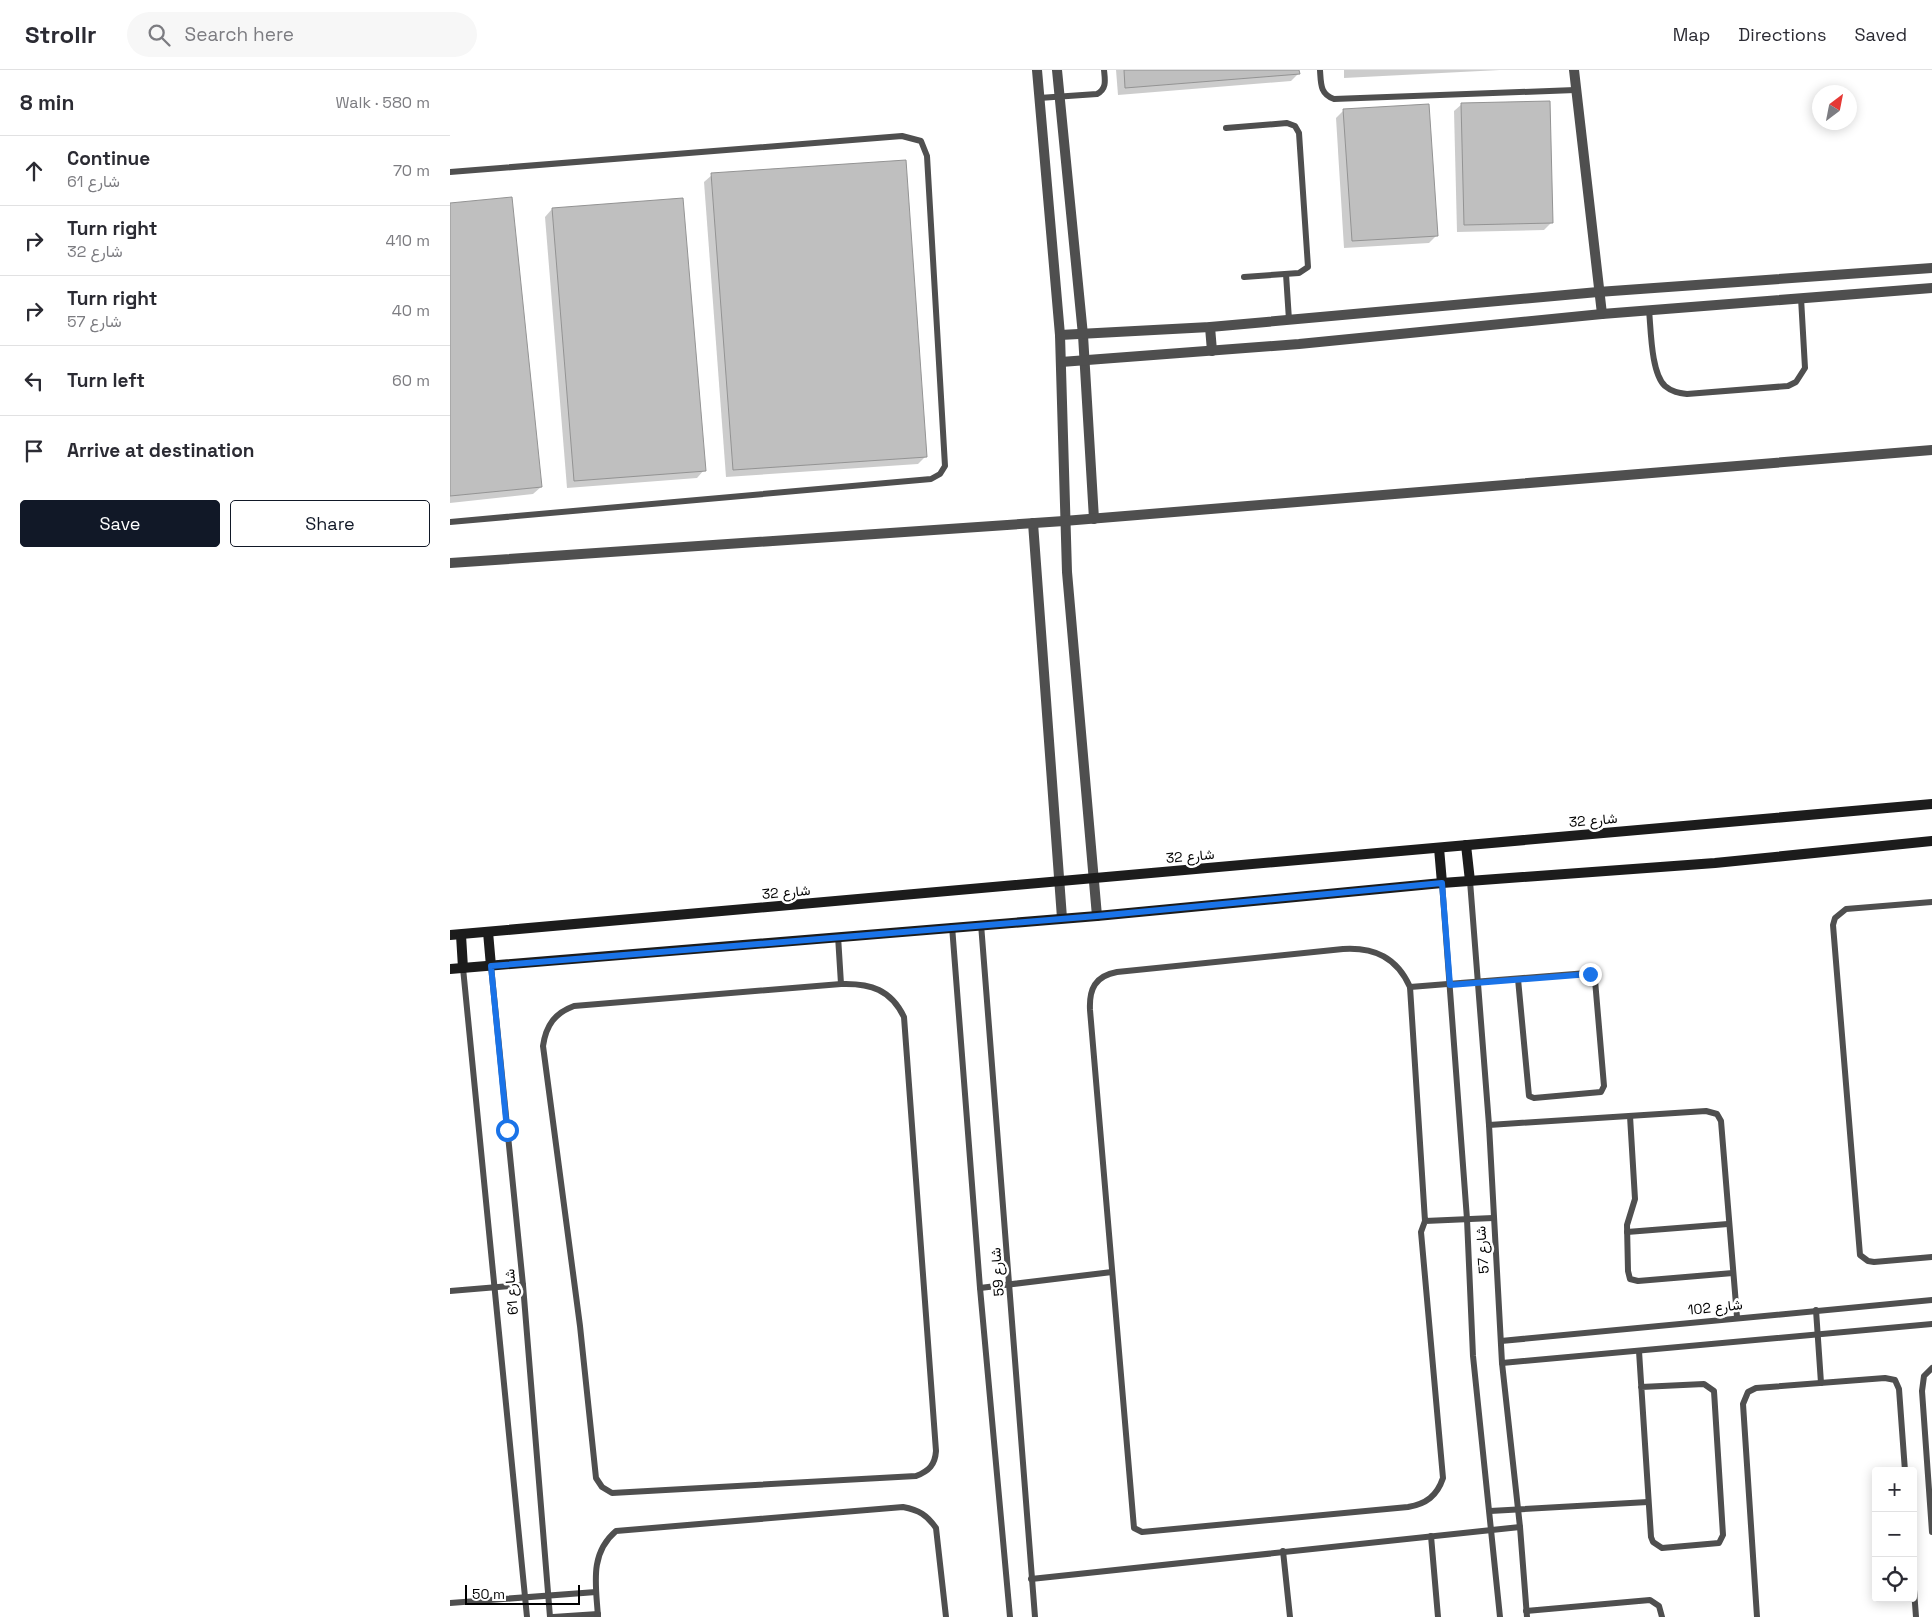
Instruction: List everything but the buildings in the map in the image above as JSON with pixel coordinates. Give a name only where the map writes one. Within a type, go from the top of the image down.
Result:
[{"type":"main road","name":"شارع 32","points":[[455,935],[1932,804]]},
{"type":"main road","points":[[450,969],[952,926],[1097,916],[1442,883],[1715,863],[1932,841]]},
{"type":"main road","points":[[1466,845],[1470,881]]},
{"type":"main road","points":[[1440,848],[1442,883]]},
{"type":"main road","points":[[488,932],[491,966]]},
{"type":"main road","points":[[455,935],[463,968]]},
{"type":"street","points":[[1037,70],[1060,335],[1067,572],[1097,916]]},
{"type":"street","points":[[1057,70],[1083,335],[1094,519]]},
{"type":"street","points":[[1574,70],[1602,314]]},
{"type":"street","points":[[1060,335],[1083,335],[1289,320],[1598,292],[1932,268]]},
{"type":"street","points":[[1061,362],[1212,351],[1649,310],[1932,288]]},
{"type":"street","points":[[1210,326],[1212,351]]},
{"type":"street","points":[[450,563],[1094,519],[1932,450]]},
{"type":"street","points":[[1033,523],[1062,918]]},
{"type":"lane","points":[[1039,98],[1097,94],[1102,92],[1105,85],[1104,70]]},
{"type":"lane","points":[[1320,70],[1321,88],[1326,96],[1334,99],[1575,90]]},
{"type":"lane","points":[[1226,128],[1287,123],[1295,126],[1298,130],[1309,264],[1303,272],[1244,277]]},
{"type":"lane","points":[[450,172],[902,136],[921,141],[927,156],[945,466],[940,474],[931,479],[450,522]]},
{"type":"lane","points":[[1286,274],[1289,320]]},
{"type":"lane","points":[[1649,310],[1658,377],[1670,390],[1687,394],[1788,386],[1796,382],[1804,368],[1801,298]]},
{"type":"lane","name":"شارع 57","points":[[1470,881],[1476,983],[1489,1125],[1502,1363],[1520,1527],[1526,1614]]},
{"type":"lane","name":"شارع 57","points":[[1442,883],[1467,1219],[1473,1356],[1500,1617]]},
{"type":"lane","points":[[1932,902],[1846,909],[1840,912],[1833,925],[1860,1255],[1868,1262],[1932,1257]]},
{"type":"lane","name":"شارع 59","points":[[981,924],[1035,1617]]},
{"type":"lane","name":"شارع 59","points":[[952,926],[980,1288],[1010,1617]]},
{"type":"lane","points":[[838,936],[841,984]]},
{"type":"lane","points":[[1358,948],[1385,955],[1396,964],[1410,987],[1426,1220],[1421,1232],[1443,1478],[1434,1495],[1426,1502],[1408,1508],[1142,1532],[1134,1528],[1090,1010],[1092,988],[1098,980],[1106,974],[1117,972],[1358,948]]},
{"type":"lane","name":"شارع 61","points":[[491,966],[523,1285],[551,1617]]},
{"type":"lane","name":"شارع 61","points":[[463,968],[527,1617]]},
{"type":"lane","points":[[1410,987],[1587,973],[1594,976],[1604,1084],[1601,1092],[1534,1098],[1529,1096],[1518,979]]},
{"type":"lane","points":[[841,984],[868,985],[880,989],[898,1006],[904,1018],[936,1451],[935,1460],[931,1467],[916,1476],[624,1494],[612,1493],[602,1487],[596,1478],[580,1326],[543,1046],[548,1025],[560,1013],[574,1006],[841,984]]},
{"type":"lane","points":[[1489,1125],[1710,1111],[1717,1114],[1721,1120],[1737,1317]]},
{"type":"lane","points":[[1630,1116],[1636,1199],[1628,1218],[1628,1271],[1630,1279],[1634,1281],[1733,1273]]},
{"type":"lane","points":[[1426,1220],[1493,1218]]},
{"type":"lane","points":[[1627,1232],[1728,1224]]},
{"type":"lane","points":[[980,1288],[1112,1272]]},
{"type":"lane","points":[[450,1290],[523,1285]]},
{"type":"lane","name":"شارع 102","points":[[1501,1340],[1932,1300]]},
{"type":"lane","points":[[1816,1310],[1821,1383]]},
{"type":"lane","points":[[1502,1363],[1932,1324]]},
{"type":"lane","points":[[1638,1351],[1651,1537],[1657,1546],[1668,1548],[1714,1544],[1722,1540],[1714,1391],[1704,1384],[1641,1387]]},
{"type":"lane","points":[[1932,1368],[1924,1376],[1922,1391],[1932,1532]]},
{"type":"lane","points":[[1757,1617],[1743,1400],[1748,1392],[1756,1388],[1885,1378],[1895,1380],[1899,1389],[1905,1467]]},
{"type":"lane","points":[[1490,1511],[1648,1502]]},
{"type":"lane","points":[[551,1617],[598,1616],[595,1569],[597,1558],[608,1538],[616,1532],[902,1507],[916,1510],[928,1517],[936,1528],[946,1617]]},
{"type":"lane","points":[[1031,1580],[1283,1551],[1520,1527]]},
{"type":"lane","points":[[1432,1536],[1438,1617]]},
{"type":"lane","points":[[1283,1551],[1290,1617]]},
{"type":"lane","points":[[450,1603],[596,1592]]},
{"type":"lane","points":[[1526,1614],[1650,1600],[1659,1606],[1662,1617]]},
{"type":"lane","points":[[1915,1602],[1916,1617]]},
{"type":"route","points":[[507,1130],[491,966],[952,926],[1097,916],[1442,883],[1450,985],[1590,974]]}]
